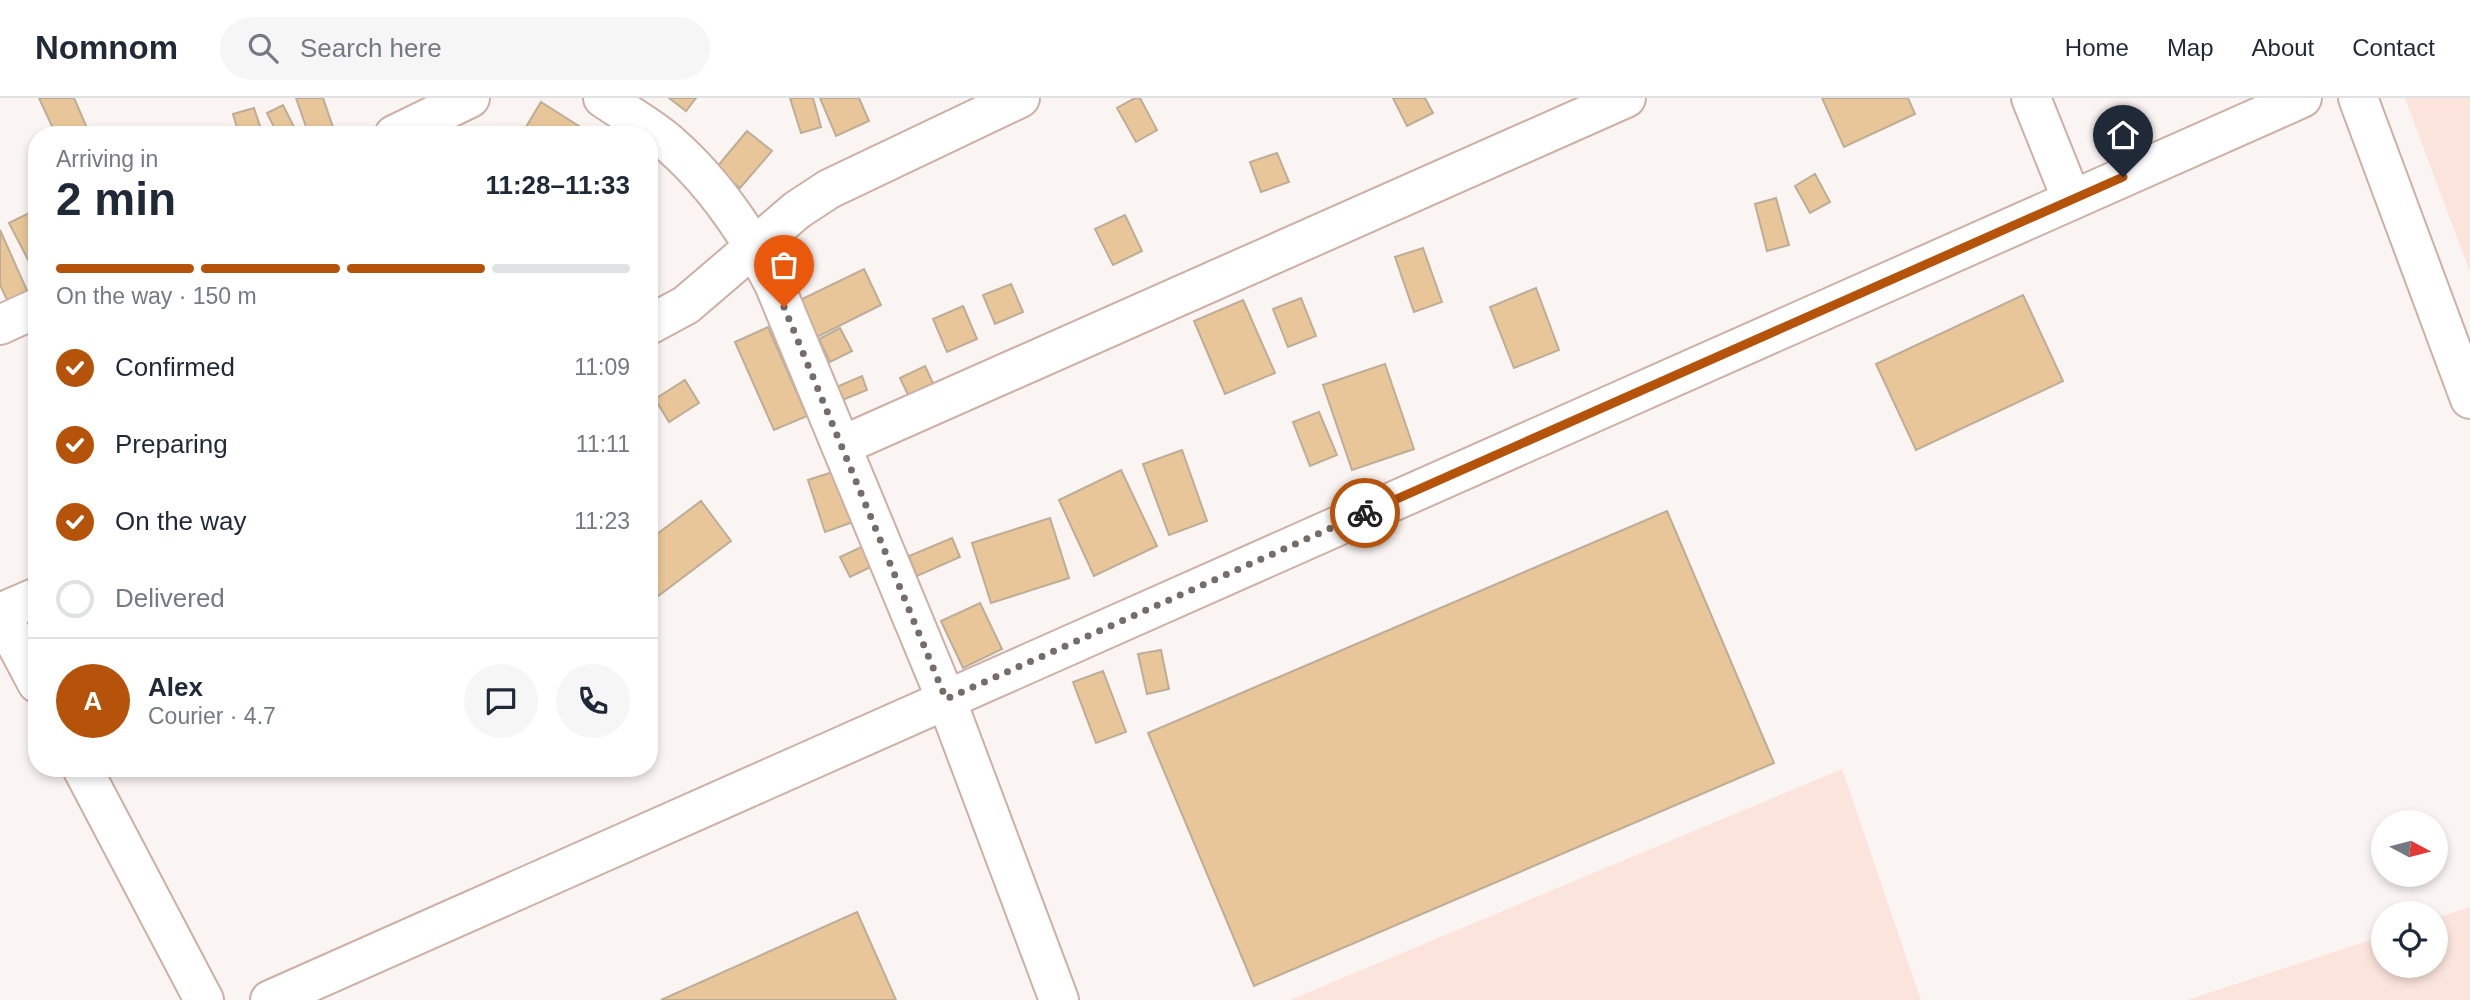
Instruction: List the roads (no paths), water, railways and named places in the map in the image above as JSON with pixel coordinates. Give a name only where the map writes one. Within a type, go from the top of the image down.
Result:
[{"type":"street","points":[[412,126],[470,98]]},
{"type":"street","points":[[603,98],[644,126]]},
{"type":"street","points":[[658,320],[686,304],[756,248],[797,210],[829,188],[1020,98]]},
{"type":"street","points":[[841,446],[1626,98]]},
{"type":"street","points":[[2031,98],[2072,200]]},
{"type":"street","points":[[270,1000],[2302,98]]},
{"type":"street","points":[[2358,98],[2470,399]]},
{"type":"street","points":[[658,136],[670,144],[717,194],[756,248],[775,284],[946,699],[1059,1000]]},
{"type":"street","points":[[0,325],[28,311]]},
{"type":"street","points":[[28,601],[0,613],[28,666]]},
{"type":"street","points":[[87,777],[204,1000]]}]
